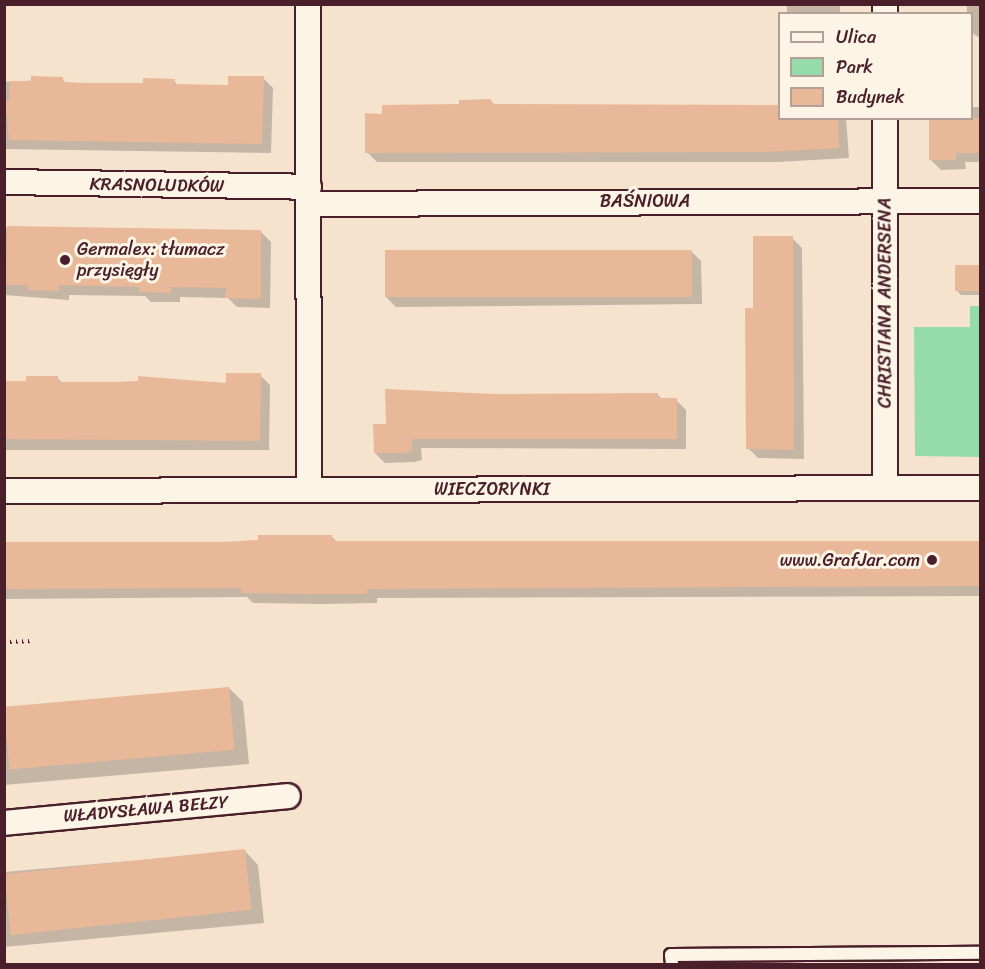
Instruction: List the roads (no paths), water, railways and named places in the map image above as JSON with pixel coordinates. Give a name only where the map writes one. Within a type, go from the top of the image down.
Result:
[{"type":"street","points":[[308,4],[309,490]]},
{"type":"street","name":"CHRISTIANA ANDERSENA","points":[[885,120],[885,488]]},
{"type":"street","name":"KRASNOLUDKÓW","points":[[4,182],[309,196]]},
{"type":"street","name":"BAŚNIOWA","points":[[309,196],[981,201]]},
{"type":"street","name":"WIECZORYNKI","points":[[4,491],[981,488]]},
{"type":"street","name":"WŁADYSŁAWA BEŁZY","points":[[4,823],[288,796]]},
{"type":"lane","points":[[672,964],[671,955],[981,953]]},
{"type":"place","name":"Germalex: tłumacz przysięgły","points":[[65,260]]},
{"type":"place","name":"www.GrafJar.com","points":[[932,560]]}]
